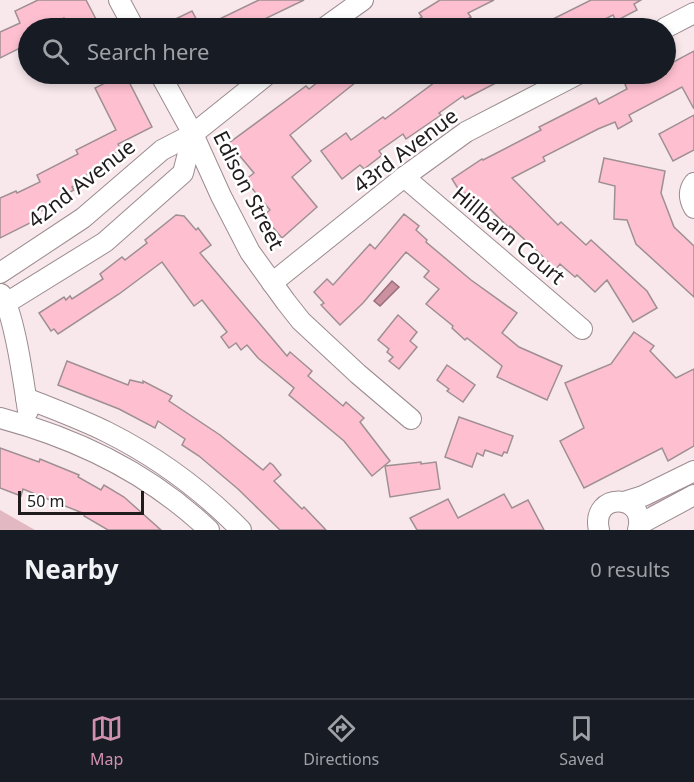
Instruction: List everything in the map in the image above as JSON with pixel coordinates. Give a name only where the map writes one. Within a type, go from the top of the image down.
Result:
[{"type":"street","points":[[118,0],[128,18]]},
{"type":"street","points":[[338,18],[363,0]]},
{"type":"street","points":[[676,22],[694,13]]},
{"type":"street","name":"Edison Street","points":[[165,84],[193,134],[250,252],[272,283],[301,321],[411,419]]},
{"type":"street","name":"42nd Avenue","points":[[0,273],[83,218],[162,150],[193,134],[256,84]]},
{"type":"street","name":"43rd Avenue","points":[[272,283],[404,177],[466,132],[559,84]]},
{"type":"street","points":[[30,426],[26,398],[2,301],[105,242],[183,173],[193,134]]},
{"type":"street","name":"Hillbarn Court","points":[[404,177],[582,329]]},
{"type":"street","points":[[694,183],[689,191],[694,208]]},
{"type":"street","points":[[26,398],[106,431],[141,450],[172,470],[219,508],[241,530]]},
{"type":"street","points":[[0,417],[78,443],[120,464],[164,492],[209,530]]},
{"type":"street","points":[[624,502],[643,496],[694,471]]},
{"type":"street","points":[[599,530],[598,517],[605,506],[617,501],[624,502],[636,510],[639,527],[694,495]]},
{"type":"shaded area","points":[[392,281],[399,287],[380,306],[374,301]]},
{"type":"shaded area","points":[[694,478],[694,487],[649,508],[648,506]]},
{"type":"shaded area","points":[[0,510],[35,530],[0,530]]},
{"type":"building","points":[[38,0],[86,0],[95,18],[18,18],[15,11]]},
{"type":"building","points":[[259,0],[304,0],[266,18],[222,18]]},
{"type":"building","points":[[440,0],[494,0],[468,13],[471,17],[469,18],[420,18],[422,17],[419,13]]},
{"type":"building","points":[[591,0],[641,0],[634,4],[637,10],[622,18],[614,18],[613,15],[607,18],[555,18]]},
{"type":"building","points":[[192,11],[196,18],[178,18]]},
{"type":"building","points":[[18,24],[18,49],[0,58],[0,32]]},
{"type":"building","points":[[694,51],[694,109],[682,87],[629,115],[632,121],[618,129],[615,122],[598,129],[543,157],[545,161],[512,178],[558,225],[561,222],[586,245],[591,240],[647,291],[657,308],[633,322],[607,280],[595,292],[577,275],[575,277],[560,264],[556,269],[490,209],[485,213],[478,202],[474,204],[466,193],[462,195],[452,179],[482,159],[541,130],[539,127],[596,98],[599,104],[627,89],[625,84],[676,84],[676,61]]},
{"type":"building","points":[[103,84],[130,84],[152,127],[118,144],[121,150],[107,157],[110,163],[83,177],[85,180],[72,187],[74,190],[47,204],[49,207],[35,214],[38,219],[0,238],[0,198],[40,182],[37,175],[78,154],[76,150],[116,130],[95,88]]},
{"type":"building","points":[[315,84],[354,84],[290,135],[311,161],[292,177],[317,207],[282,238],[263,216],[270,210],[245,180],[254,173],[229,143],[306,86],[309,89]]},
{"type":"building","points":[[432,84],[494,84],[465,99],[463,96],[439,113],[441,115],[406,139],[403,134],[379,151],[382,155],[364,169],[360,165],[342,179],[321,151],[346,133],[351,140],[383,117],[385,119]]},
{"type":"building","points":[[694,115],[694,150],[673,161],[659,134]]},
{"type":"building","points":[[604,158],[665,171],[661,193],[674,227],[694,246],[694,297],[636,244],[627,220],[614,219],[615,186],[599,182]]},
{"type":"building","points":[[404,214],[419,226],[416,230],[427,240],[426,242],[471,280],[517,313],[502,333],[519,347],[562,366],[547,400],[497,377],[502,366],[467,338],[465,340],[452,328],[453,326],[426,304],[439,289],[424,277],[429,271],[406,252],[363,303],[340,325],[321,305],[324,303],[314,292],[327,279],[333,285],[370,244],[375,249]]},
{"type":"building","points":[[176,215],[184,216],[196,230],[198,228],[211,245],[200,253],[287,356],[290,352],[312,371],[308,376],[343,406],[346,402],[364,418],[360,422],[390,461],[372,476],[344,441],[289,395],[294,388],[258,358],[247,345],[241,350],[236,343],[229,348],[221,337],[227,332],[202,300],[194,306],[162,262],[119,294],[58,334],[54,329],[51,331],[39,313],[64,297],[66,300],[70,296],[72,299],[103,279],[100,274],[122,257],[125,260],[147,243],[145,240]]},
{"type":"building","points":[[398,315],[417,332],[410,341],[417,347],[399,369],[389,361],[393,357],[387,352],[389,349],[378,340]]},
{"type":"building","points":[[634,332],[654,346],[650,351],[676,378],[694,369],[694,446],[668,461],[662,448],[584,488],[560,441],[584,428],[565,383],[611,364]]},
{"type":"building","points":[[67,361],[128,385],[130,380],[143,383],[143,381],[172,396],[169,401],[220,435],[263,470],[270,463],[273,465],[281,475],[274,481],[326,530],[280,530],[238,489],[199,456],[182,445],[185,439],[158,421],[155,428],[119,409],[58,385]]},
{"type":"building","points":[[447,365],[475,385],[463,402],[447,391],[449,389],[437,380]]},
{"type":"building","points":[[459,417],[513,436],[507,453],[504,452],[502,456],[485,450],[483,456],[477,453],[472,467],[445,457]]},
{"type":"building","points":[[0,448],[39,462],[40,459],[79,475],[78,477],[101,490],[104,485],[124,497],[161,530],[108,530],[84,516],[85,514],[23,489],[21,496],[0,488]]},
{"type":"building","points":[[421,462],[421,464],[436,462],[440,489],[390,497],[385,466]]},
{"type":"building","points":[[504,494],[512,508],[528,500],[544,530],[417,530],[410,518],[448,499],[458,518]]}]
